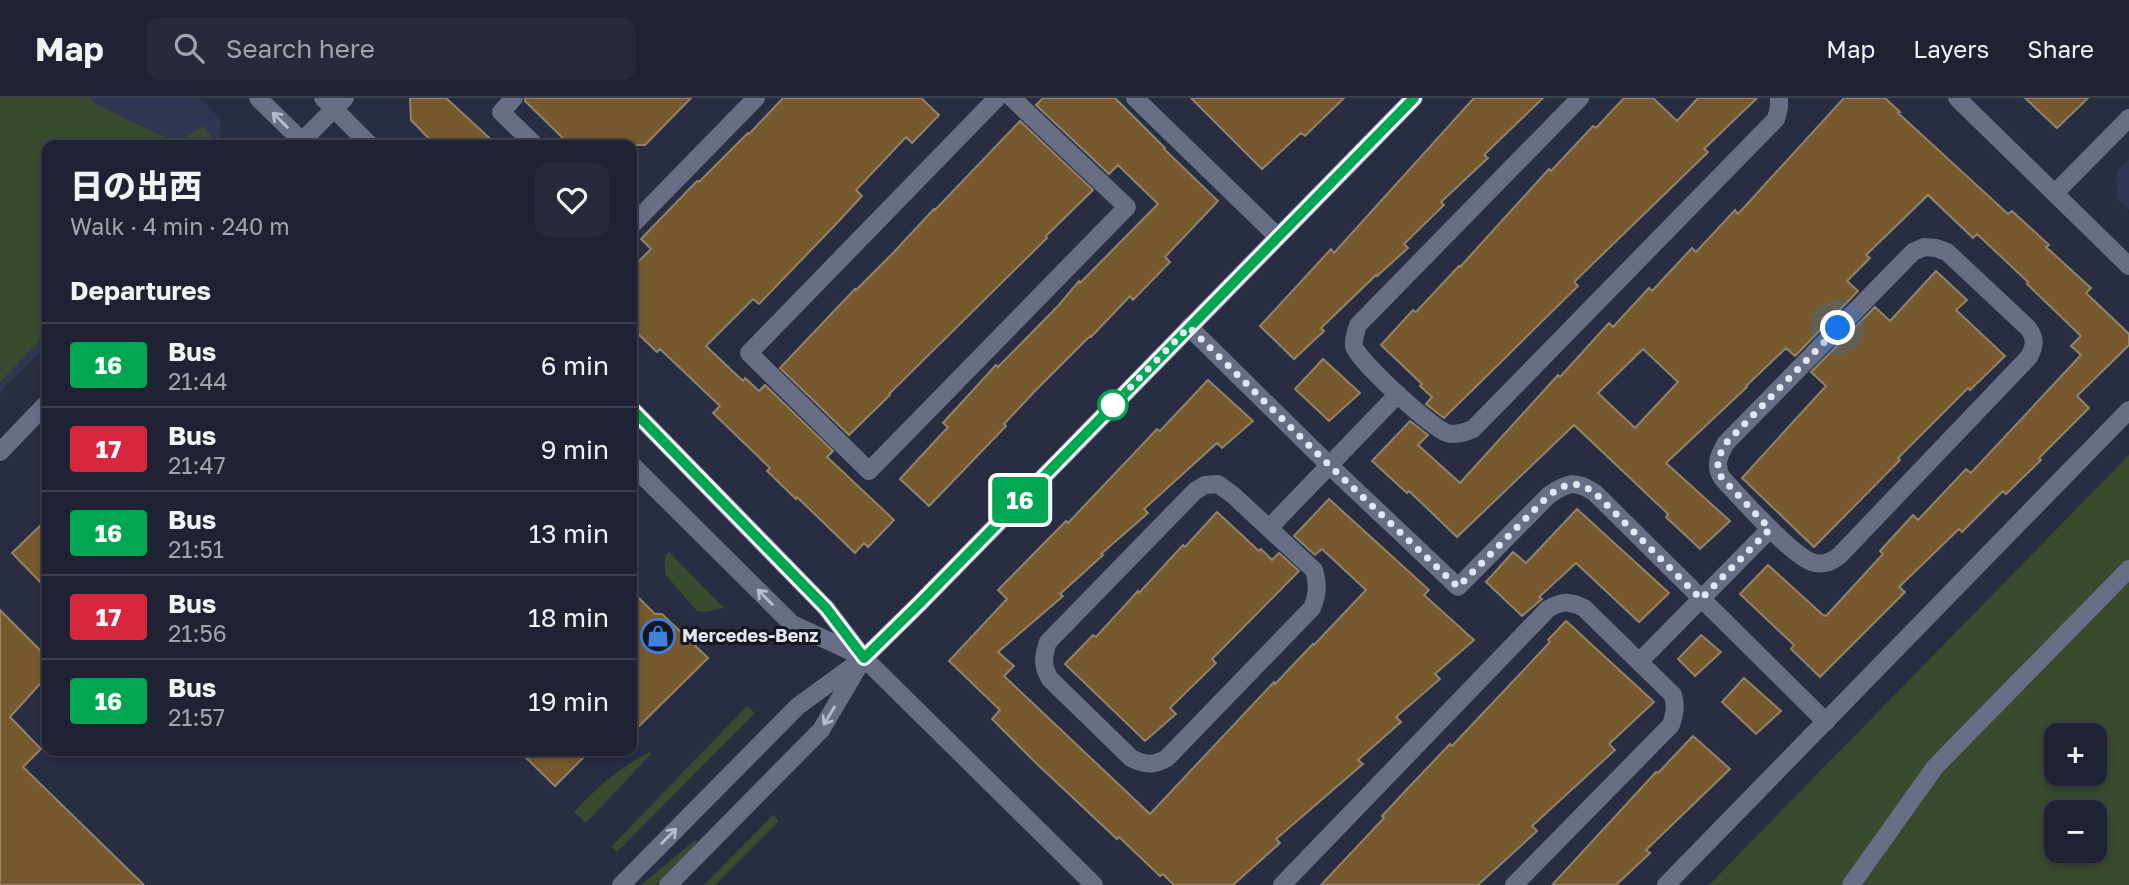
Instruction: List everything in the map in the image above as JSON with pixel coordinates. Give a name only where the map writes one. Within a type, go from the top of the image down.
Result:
[{"type":"street","points":[[258,98],[298,140]]},
{"type":"street","points":[[514,98],[500,112],[530,140]]},
{"type":"street","points":[[637,220],[756,98]]},
{"type":"street","points":[[997,98],[749,353],[869,471],[1127,207],[1012,98]]},
{"type":"street","points":[[1135,98],[1278,237]]},
{"type":"street","points":[[621,885],[798,706],[864,658],[920,603],[1414,98]]},
{"type":"street","points":[[1580,98],[1358,325],[1354,335],[1354,348],[1362,359],[1436,428],[1449,434],[1460,434],[1474,429],[1776,119],[1779,98]]},
{"type":"street","points":[[1956,98],[2129,266]]},
{"type":"street","points":[[305,140],[334,101],[366,140]]},
{"type":"street","points":[[2055,193],[2129,118]]},
{"type":"street","points":[[1924,247],[1947,252],[2028,328],[2034,336],[2035,347],[2029,357],[1840,555],[1827,564],[1808,561],[1770,529],[1717,470],[1718,456],[1726,443],[1913,252],[1924,247]]},
{"type":"street","points":[[1189,327],[1458,587],[1549,495],[1573,483],[1584,486],[1595,493],[1826,722]]},
{"type":"street","points":[[1269,528],[1398,394]]},
{"type":"street","points":[[0,452],[42,408]]},
{"type":"street","points":[[1666,885],[2129,410]]},
{"type":"street","points":[[637,414],[826,608],[864,658],[1094,885]]},
{"type":"street","points":[[637,470],[792,624],[864,658]]},
{"type":"street","points":[[1218,484],[1269,528],[1314,570],[1318,582],[1317,597],[1312,608],[1167,758],[1156,764],[1143,764],[1131,758],[1050,679],[1044,668],[1044,653],[1048,642],[1195,491],[1205,485],[1218,484]]},
{"type":"street","points":[[1639,662],[1770,529]]},
{"type":"street","points":[[1851,885],[1935,766],[2129,569]]},
{"type":"street","points":[[1282,885],[1548,609],[1559,602],[1573,602],[1584,608],[1673,695],[1676,705],[1671,724],[1514,885]]},
{"type":"street","points":[[668,885],[821,730],[864,658]]},
{"type":"shaded area","points":[[0,98],[200,98],[220,119],[221,140],[42,140],[42,350],[0,393]]},
{"type":"shaded area","points":[[2129,159],[2129,210],[2117,198],[2116,172]]},
{"type":"green space","points":[[0,98],[90,98],[95,104],[171,140],[42,140],[42,338],[0,382]]},
{"type":"green space","points":[[203,126],[210,133],[211,140],[182,140]]},
{"type":"green space","points":[[2129,455],[2129,885],[1709,885]]},
{"type":"green space","points":[[669,552],[724,608],[697,611],[665,574],[665,555]]},
{"type":"green space","points":[[747,706],[755,713],[617,852],[611,847]]},
{"type":"green space","points":[[649,752],[651,754],[586,823],[574,812],[609,779]]},
{"type":"green space","points":[[773,815],[779,821],[715,885],[704,885]]},
{"type":"green space","points":[[695,840],[697,842],[656,885],[641,885]]},
{"type":"building","points":[[410,98],[446,98],[492,140],[430,140],[411,120]]},
{"type":"building","points":[[525,98],[691,98],[645,145],[637,145],[637,140],[565,140]]},
{"type":"building","points":[[783,98],[921,98],[939,115],[912,143],[906,137],[856,190],[862,196],[836,224],[759,304],[753,299],[706,346],[743,381],[745,378],[759,391],[765,385],[833,451],[827,457],[894,520],[868,547],[864,543],[855,553],[767,471],[770,468],[713,413],[720,406],[660,349],[657,352],[637,333],[637,263],[651,249],[641,239],[697,181],[749,134]]},
{"type":"building","points":[[1043,98],[1115,98],[1218,201],[1165,257],[1170,262],[1133,300],[1130,296],[1035,391],[1004,424],[1006,426],[929,506],[900,479],[948,427],[943,423],[996,365],[998,367],[1079,281],[1080,283],[1158,204],[1118,165],[1109,174],[1036,105]]},
{"type":"building","points":[[1191,98],[1344,98],[1305,136],[1301,133],[1262,169]]},
{"type":"building","points":[[1474,98],[1543,98],[1484,155],[1488,158],[1441,202],[1444,205],[1404,244],[1408,248],[1321,328],[1324,331],[1294,359],[1260,326],[1331,249],[1334,253]]},
{"type":"building","points":[[1624,98],[1653,98],[1677,121],[1698,98],[1757,98],[1704,149],[1708,152],[1574,282],[1578,286],[1444,418],[1426,404],[1432,397],[1420,386],[1422,384],[1381,345],[1413,310],[1416,312],[1460,267],[1549,169],[1551,171],[1593,126],[1596,128]]},
{"type":"building","points":[[1844,98],[1885,98],[2008,214],[2012,211],[2049,245],[2046,247],[2091,288],[2086,293],[2129,334],[2129,345],[2077,396],[2089,408],[2006,494],[2003,491],[1962,532],[1959,529],[1899,587],[1905,592],[1820,677],[1791,649],[1794,645],[1740,594],[1768,565],[1826,616],[1883,554],[1880,551],[1913,515],[1918,520],[1966,469],[1971,473],[2081,355],[2071,346],[2081,336],[1977,234],[1973,238],[1928,195],[1866,255],[1870,258],[1847,281],[1858,291],[1795,356],[1786,348],[1666,463],[1730,521],[1700,549],[1666,517],[1668,514],[1574,425],[1457,537],[1409,491],[1407,493],[1372,461],[1410,421],[1428,435],[1418,445],[1460,483],[1609,323],[1613,327],[1649,288],[1652,291],[1692,248],[1696,252],[1735,210],[1738,214]],"holes":[[[1643,349],[1678,382],[1635,428],[1598,393]]]},
{"type":"building","points":[[2025,98],[2088,98],[2057,128]]},
{"type":"building","points":[[1020,121],[1093,190],[849,435],[780,368]]},
{"type":"building","points":[[1936,271],[1967,300],[1956,310],[2005,356],[1970,390],[1968,388],[1898,458],[1900,460],[1814,547],[1742,478],[1826,386],[1811,372],[1875,307],[1890,321]]},
{"type":"building","points":[[1323,359],[1360,393],[1329,421],[1295,389]]},
{"type":"building","points":[[1208,380],[1253,421],[1222,448],[1217,443],[1144,509],[1148,513],[1060,594],[1063,596],[998,652],[1014,666],[1004,676],[1150,814],[1274,682],[1275,684],[1366,590],[1322,549],[1315,555],[1294,536],[1329,499],[1429,590],[1424,595],[1474,640],[1435,674],[1440,679],[1396,717],[1401,722],[1358,760],[1363,764],[1276,839],[1280,843],[1233,885],[1174,885],[1163,874],[1160,876],[1119,837],[1117,839],[1036,763],[992,719],[1000,710],[949,661],[1007,599],[998,590],[1066,521],[1068,523],[1157,429],[1160,431]]},
{"type":"building","points":[[1577,509],[1669,593],[1639,622],[1576,563],[1522,616],[1486,582],[1513,552],[1526,563]]},
{"type":"building","points":[[1217,512],[1259,551],[1261,549],[1272,560],[1279,553],[1299,571],[1212,659],[1216,663],[1170,708],[1176,714],[1145,741],[1065,664],[1093,635],[1096,637]]},
{"type":"building","points":[[42,524],[42,584],[12,553]]},
{"type":"building","name":"Mercedes-Benz","points":[[637,596],[655,614],[662,614],[708,658],[637,728]]},
{"type":"building","points":[[0,610],[42,652],[42,682],[10,717],[41,749],[23,767],[144,885],[0,885]]},
{"type":"building","points":[[1566,621],[1654,702],[1609,744],[1615,750],[1532,826],[1537,831],[1478,885],[1321,885],[1410,786],[1450,744],[1452,746],[1550,642],[1548,640]]},
{"type":"building","points":[[1701,635],[1721,652],[1695,676],[1678,659]]},
{"type":"building","points":[[1744,678],[1781,711],[1756,734],[1722,702]]},
{"type":"building","points":[[1693,736],[1730,769],[1646,850],[1650,853],[1616,885],[1552,885],[1656,772],[1658,773]]},
{"type":"building","points":[[524,756],[585,756],[555,786]]},
{"type":"bus line","name":"16","points":[[637,414],[826,608],[864,658],[1414,98]]},
{"type":"place","name":"Mercedes-Benz","points":[[658,636]]},
{"type":"route","points":[[1113,405],[1189,327],[1458,587],[1549,495],[1573,483],[1595,493],[1701,599],[1770,529],[1722,478],[1717,470],[1718,456],[1726,443],[1838,328]]}]
